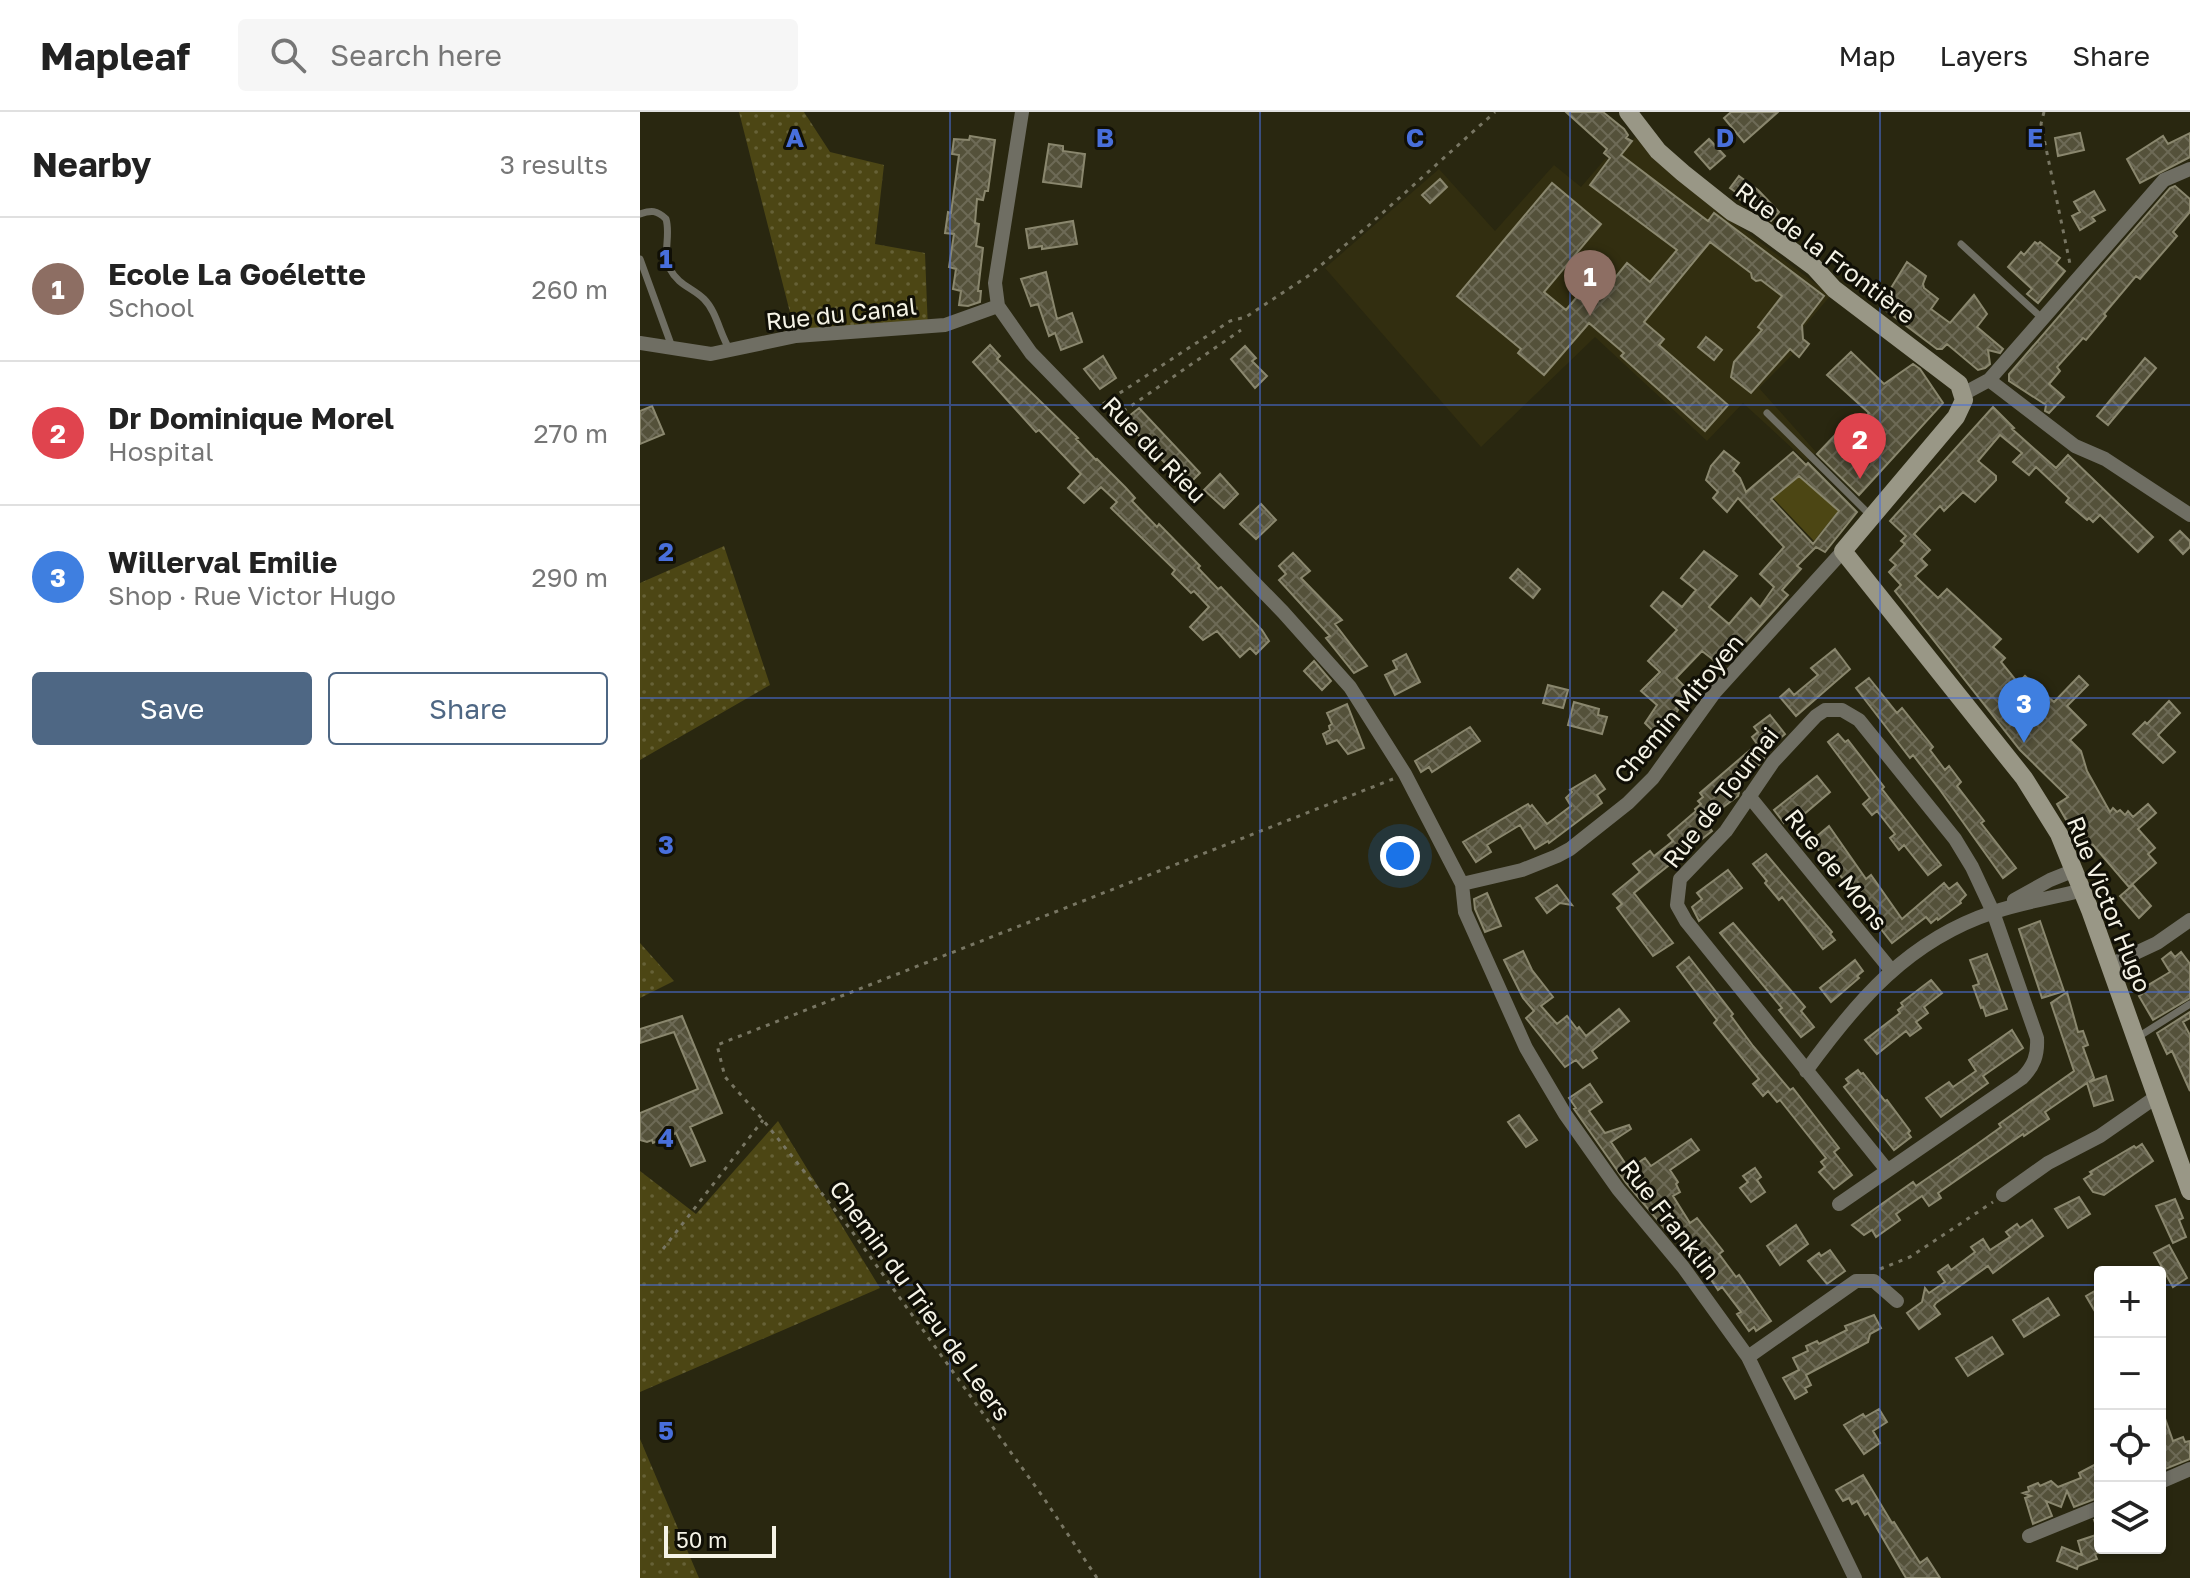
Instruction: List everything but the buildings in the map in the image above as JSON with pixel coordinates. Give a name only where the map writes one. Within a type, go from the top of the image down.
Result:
[{"type":"street","points":[[998,306],[995,283],[1022,112]]},
{"type":"street","name":"Rue de la Frontière","points":[[1628,112],[1653,145],[1679,170],[1732,212],[1757,225],[1817,270],[1834,289],[1953,378],[1963,394]]},
{"type":"street","points":[[1843,551],[1956,417],[1962,407],[1963,394],[1989,380],[2164,180],[2190,169]]},
{"type":"street","name":"Rue du Canal","points":[[640,343],[711,354],[796,336],[945,325],[998,306]]},
{"type":"street","name":"Rue du Rieu","points":[[998,306],[1031,353],[1283,612],[1350,687],[1405,774]]},
{"type":"street","points":[[1989,380],[2075,446],[2105,459],[2190,515]]},
{"type":"street","name":"Rue Victor Hugo","points":[[1843,551],[2024,778],[2059,834],[2083,890],[2188,1179]]},
{"type":"street","name":"Chemin Mitoyen","points":[[1462,884],[1522,870],[1557,856],[1628,803],[1653,778],[1715,692],[1843,551]]},
{"type":"street","name":"Rue de Tournai","points":[[1839,1204],[2022,1078],[2035,1060],[2037,1038],[1993,912],[1955,839],[1859,720],[1850,713],[1834,709],[1816,716],[1762,774],[1726,831],[1685,871],[1678,887],[1677,905],[1686,921],[1887,1170]]},
{"type":"street","points":[[1405,774],[1462,884]]},
{"type":"street","name":"Rue de Mons","points":[[1749,796],[1891,970]]},
{"type":"street","points":[[1806,1071],[1838,1029],[1891,970],[1949,931],[2075,870]]},
{"type":"street","name":"Rue Franklin","points":[[1462,884],[1463,908],[1526,1048],[1565,1114],[1618,1189],[1683,1267],[1748,1357],[1855,1578]]},
{"type":"street","points":[[1993,912],[2083,890]]},
{"type":"street","points":[[2110,965],[2157,943],[2190,920]]},
{"type":"street","points":[[2003,1195],[2048,1163],[2100,1136],[2156,1097]]},
{"type":"street","points":[[1748,1357],[1856,1281],[1874,1281],[1897,1301]]},
{"type":"street","points":[[2166,1479],[2190,1469]]},
{"type":"street","points":[[2029,1536],[2094,1509]]},
{"type":"lane","points":[[640,214],[659,212],[666,219],[669,267],[685,288],[704,299],[715,316],[720,336],[730,350]]},
{"type":"lane","points":[[1961,244],[2043,319]]},
{"type":"lane","points":[[640,259],[673,348]]},
{"type":"lane","points":[[1767,413],[1871,517]]},
{"type":"lane","points":[[2136,1038],[2190,1004]]},
{"type":"path","points":[[1089,413],[1230,321],[1246,317],[1308,276],[1495,112]]},
{"type":"path","points":[[2044,112],[2041,124],[2074,284]]},
{"type":"path","points":[[1102,426],[1241,330]]},
{"type":"path","name":"Chemin du Trieu de Leers","points":[[1097,1578],[1043,1497],[851,1230],[725,1077],[717,1045],[1405,774]]},
{"type":"path","points":[[663,1249],[763,1120]]},
{"type":"path","points":[[1856,1281],[1910,1257],[2003,1195]]},
{"type":"shaded area","points":[[739,112],[804,112],[830,152],[884,165],[875,244],[925,253],[928,331],[796,336]]},
{"type":"shaded area","points":[[1635,137],[1701,198],[1831,295],[1786,348],[1793,354],[1759,388],[1816,452],[1806,461],[1743,403],[1707,441],[1595,337],[1481,447],[1325,268],[1439,169],[1495,231],[1554,165],[1581,187],[1606,158],[1610,162],[1622,154]]},
{"type":"shaded area","points":[[1799,475],[1839,510],[1814,541],[1773,498]]},
{"type":"shaded area","points":[[724,546],[770,685],[640,760],[640,583]]},
{"type":"shaded area","points":[[640,943],[674,981],[640,998]]},
{"type":"shaded area","points":[[778,1121],[880,1288],[640,1392],[640,1171],[696,1214]]},
{"type":"shaded area","points":[[640,1439],[699,1578],[640,1578]]},
{"type":"place","name":"Ecole La Goélette","points":[[1590,316]]},
{"type":"place","name":"Dr Dominique Morel","points":[[1860,479]]},
{"type":"place","name":"Willerval Emilie","points":[[2024,743]]}]
